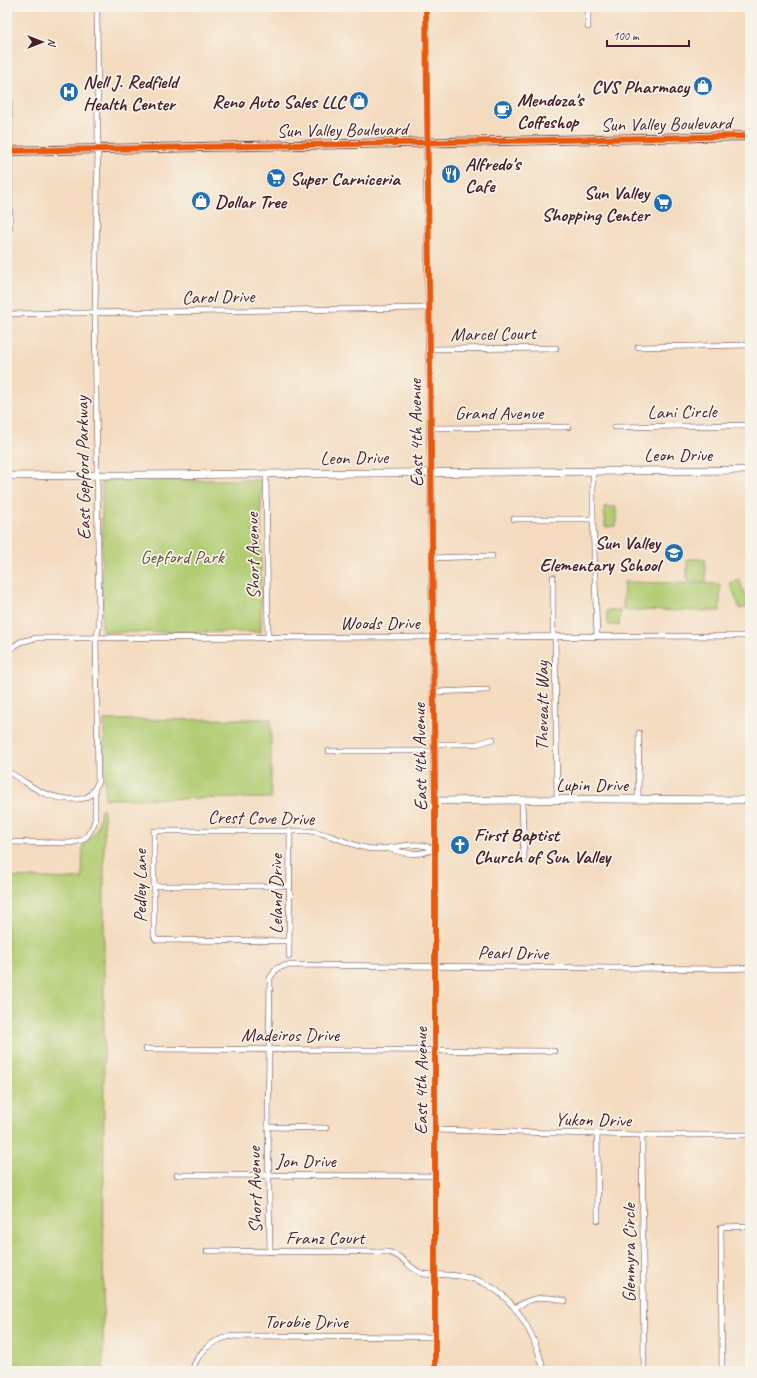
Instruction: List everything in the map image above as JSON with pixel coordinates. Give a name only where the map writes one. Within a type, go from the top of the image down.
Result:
[{"type":"main road","name":"Sun Valley Boulevard","points":[[8,151],[750,136]]},
{"type":"street","name":"East Gepford Parkway","points":[[7,842],[70,843],[82,840],[93,826],[95,820],[98,775],[96,638],[99,626],[95,312],[98,149],[97,7]]},
{"type":"street","points":[[426,7],[427,143]]},
{"type":"street","points":[[588,7],[588,27]]},
{"type":"street","points":[[10,76],[8,151],[10,228]]},
{"type":"street","name":"East 4th Avenue","points":[[427,143],[433,747],[435,802],[435,1371]]},
{"type":"street","name":"Carol Drive","points":[[7,314],[429,308]]},
{"type":"street","points":[[638,347],[750,345]]},
{"type":"street","name":"Marcel Court","points":[[429,349],[556,348]]},
{"type":"street","name":"Lani Circle","points":[[615,427],[750,425]]},
{"type":"street","name":"Grand Avenue","points":[[430,428],[568,427]]},
{"type":"street","name":"Leon Drive","points":[[7,476],[750,470]]},
{"type":"street","points":[[593,471],[596,637]]},
{"type":"street","name":"Short Avenue","points":[[266,474],[268,638]]},
{"type":"street","points":[[514,519],[593,519]]},
{"type":"street","points":[[432,558],[492,556]]},
{"type":"street","name":"Theveatt Way","points":[[553,577],[557,800]]},
{"type":"street","name":"Woods Drive","points":[[12,648],[20,642],[36,638],[750,636]]},
{"type":"street","points":[[433,692],[487,690]]},
{"type":"street","points":[[638,733],[638,799]]},
{"type":"street","points":[[329,751],[476,744],[493,739]]},
{"type":"street","points":[[7,771],[37,790],[56,798],[81,800],[90,796],[96,787]]},
{"type":"street","name":"Lupin Drive","points":[[435,802],[638,799],[750,800]]},
{"type":"street","points":[[522,800],[524,860]]},
{"type":"street","name":"Crest Cove Drive","points":[[154,831],[316,832],[369,849],[389,849],[404,845],[425,845],[435,849]]},
{"type":"street","name":"Pedley Lane","points":[[154,831],[154,936],[156,940],[289,941]]},
{"type":"street","name":"Leland Drive","points":[[289,956],[290,831]]},
{"type":"street","name":"Crest Cove Drive","points":[[389,849],[404,854],[425,854],[435,849]]},
{"type":"street","points":[[154,886],[290,886]]},
{"type":"street","name":"Pearl Drive","points":[[277,968],[288,965],[546,968],[750,968]]},
{"type":"street","name":"Short Avenue","points":[[270,1252],[270,1175],[268,1127],[270,978],[277,968]]},
{"type":"street","name":"Madeiros Drive","points":[[146,1049],[554,1051]]},
{"type":"street","name":"Short Avenue","points":[[268,1127],[326,1128]]},
{"type":"street","name":"Yukon Drive","points":[[435,1130],[642,1135],[750,1135]]},
{"type":"street","points":[[597,1133],[598,1220]]},
{"type":"street","name":"Glenmyra Circle","points":[[642,1135],[644,1371]]},
{"type":"street","name":"Jon Drive","points":[[177,1175],[435,1176]]},
{"type":"street","points":[[722,1371],[721,1227],[750,1226]]},
{"type":"street","name":"Franz Court","points":[[207,1251],[387,1252],[398,1256],[418,1273],[460,1276],[481,1282],[499,1292],[515,1308],[531,1333],[537,1346],[544,1371]]},
{"type":"street","points":[[515,1308],[524,1302],[540,1297],[565,1301]]},
{"type":"street","name":"Torobie Drive","points":[[192,1371],[195,1362],[204,1349],[217,1340],[233,1336],[436,1337]]},
{"type":"green space","name":"Gepford Park","points":[[102,480],[261,480],[261,632],[102,632]]},
{"type":"green space","points":[[604,507],[616,507],[616,526],[605,527]]},
{"type":"green space","points":[[687,559],[705,559],[706,582],[687,581]]},
{"type":"green space","points":[[739,579],[749,606],[740,609],[730,583]]},
{"type":"green space","points":[[624,582],[720,584],[720,611],[623,610]]},
{"type":"green space","points":[[607,610],[620,610],[619,625],[609,625],[607,623]]},
{"type":"green space","points":[[271,719],[271,798],[105,799],[104,720]]},
{"type":"green space","points":[[101,809],[104,809],[103,1371],[7,1371],[7,877],[82,879],[83,845],[92,837],[96,829]]},
{"type":"cycle path","points":[[426,7],[435,801],[435,1371]]},
{"type":"cycle path","points":[[7,151],[750,136]]},
{"type":"place","name":"CVS Pharmacy","points":[[703,86]]},
{"type":"place","name":"Nell J. Redfield Health Center","points":[[69,92]]},
{"type":"place","name":"Reno Auto Sales LLC","points":[[359,101]]},
{"type":"place","name":"Mendoza's Coffeshop","points":[[503,110]]},
{"type":"place","name":"Alfredo's Cafe","points":[[451,174]]},
{"type":"place","name":"Super Carniceria","points":[[276,178]]},
{"type":"place","name":"Dollar Tree","points":[[201,201]]},
{"type":"place","name":"Sun Valley Shopping Center","points":[[663,203]]},
{"type":"place","name":"Sun Valley Elementary School","points":[[674,553]]},
{"type":"place","name":"First Baptist Church of Sun Valley","points":[[460,845]]}]
